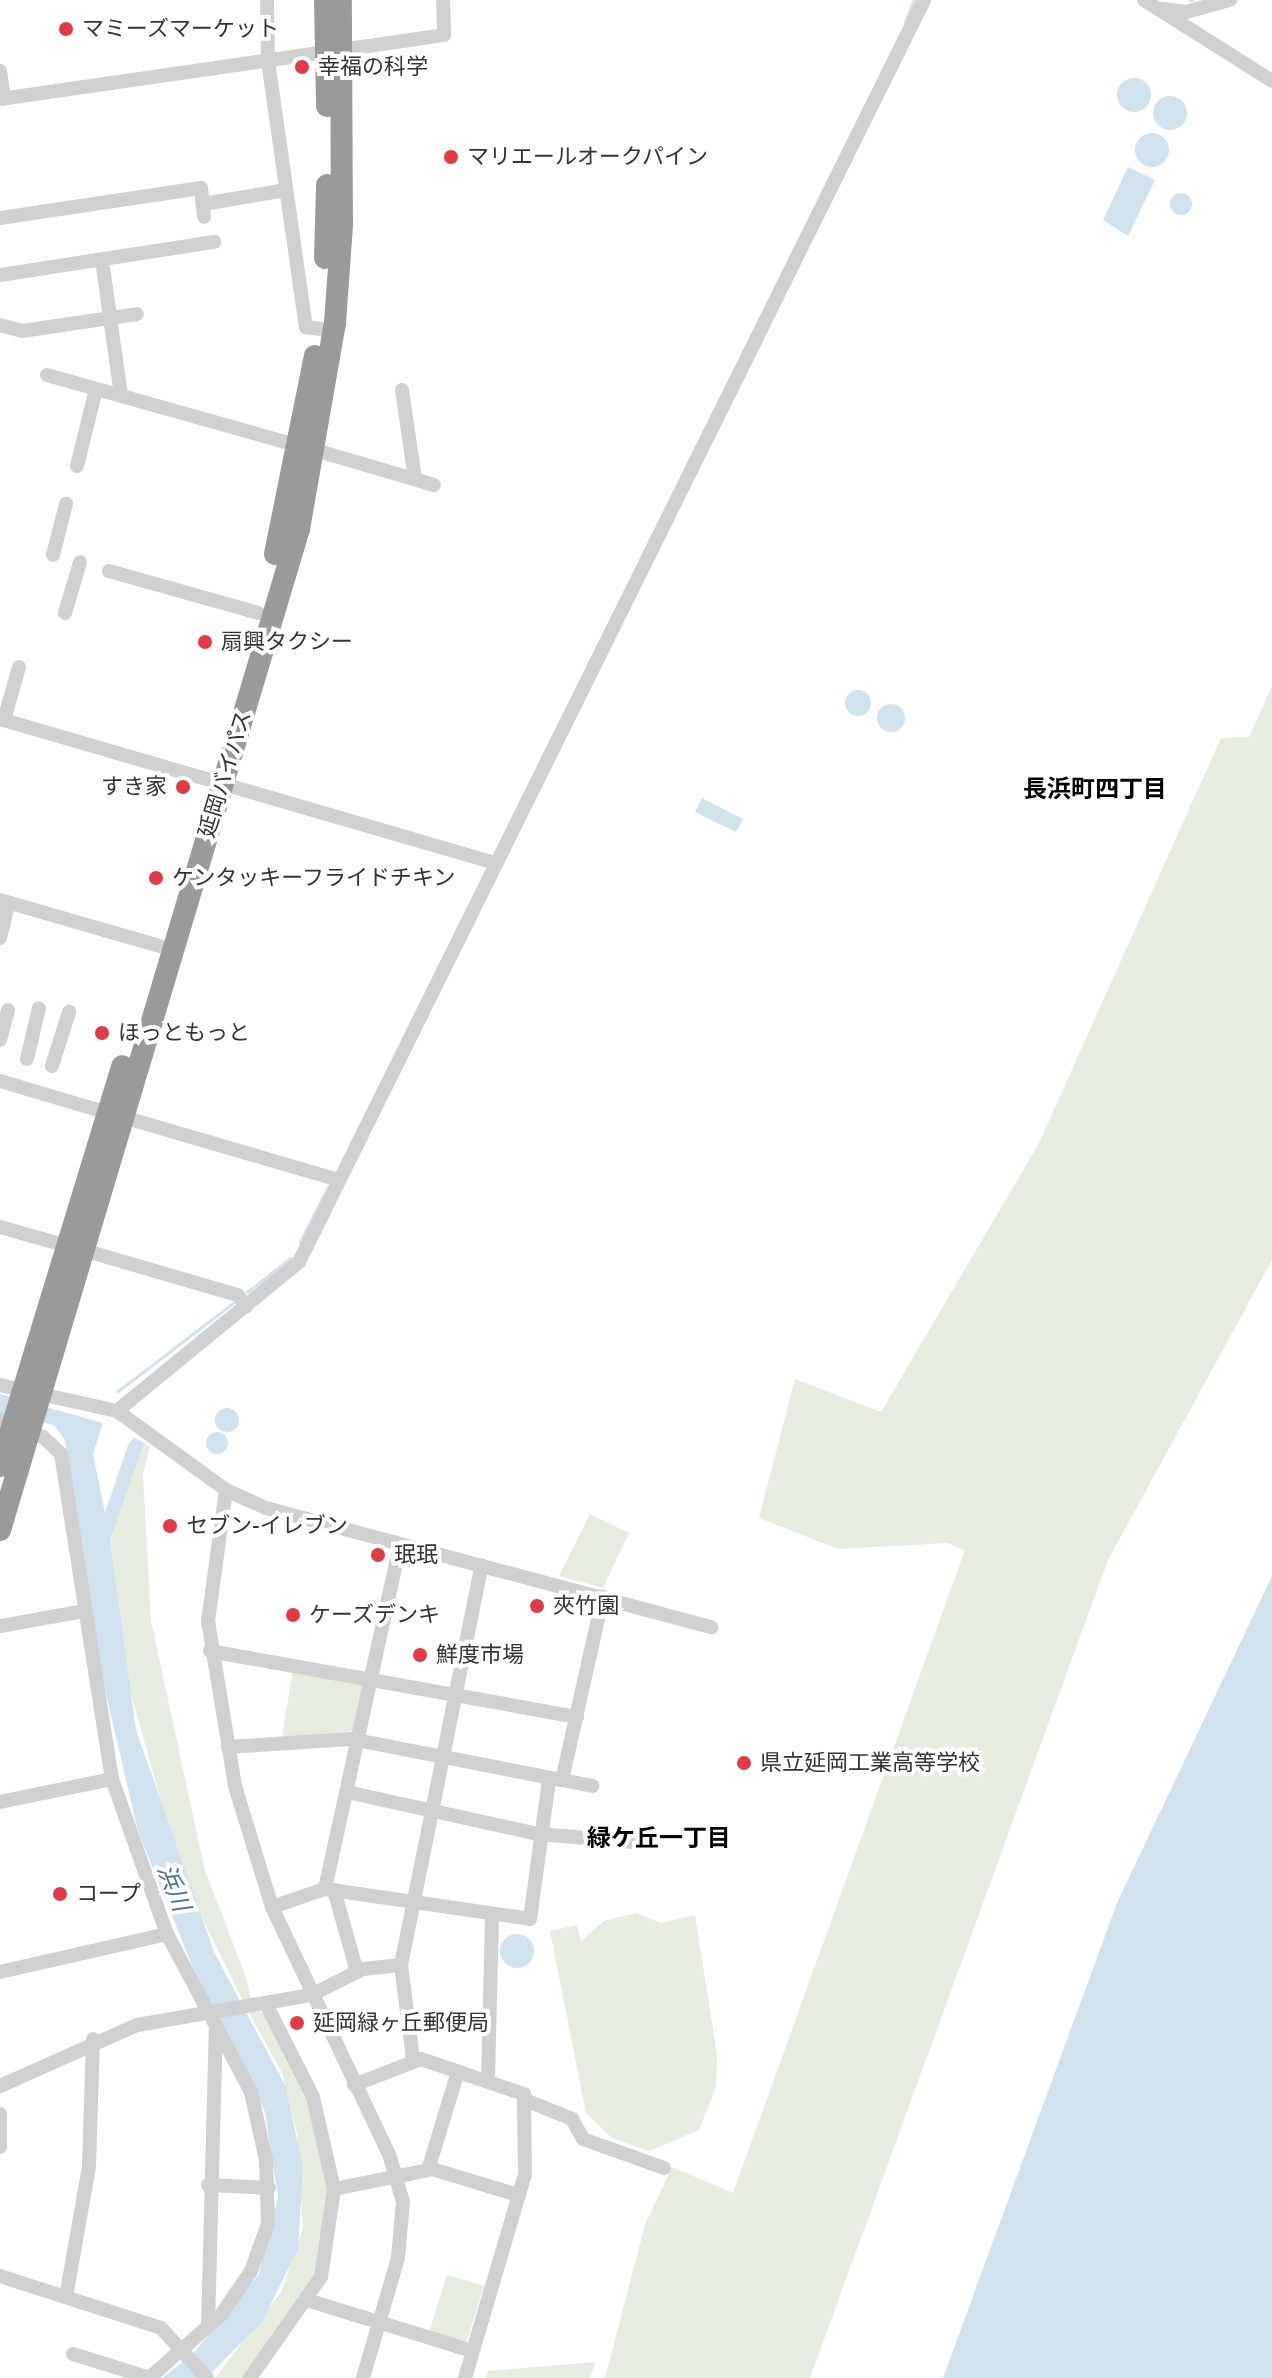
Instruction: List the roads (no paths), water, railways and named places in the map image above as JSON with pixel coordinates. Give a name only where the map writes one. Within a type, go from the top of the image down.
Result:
[{"type":"highway","name":"延岡バイパス","points":[[0,1466],[24,1410],[75,1248],[215,782],[308,448],[342,225],[334,48],[325,0]]},
{"type":"highway","name":"延岡バイパス","points":[[334,48],[341,0]]},
{"type":"highway","name":"延岡バイパス","points":[[115,1115],[159,946],[215,782],[258,613],[308,448]]},
{"type":"highway","name":"延岡バイパス","points":[[0,1530],[24,1410]]},
{"type":"street","points":[[267,0],[268,61],[306,327],[326,330]]},
{"type":"street","points":[[0,71],[2,99],[268,61],[334,48],[441,35],[443,0]]},
{"type":"street","points":[[117,1411],[299,1262],[924,0]]},
{"type":"street","points":[[1155,3],[1186,12],[1230,0]]},
{"type":"street","points":[[1155,3],[1272,81]]},
{"type":"street","points":[[0,218],[201,188],[203,210],[286,190]]},
{"type":"street","points":[[0,275],[214,242]]},
{"type":"street","points":[[102,260],[121,396]]},
{"type":"street","points":[[0,325],[22,331],[137,314]]},
{"type":"street","points":[[47,375],[434,485]]},
{"type":"street","points":[[77,466],[96,389]]},
{"type":"street","points":[[402,390],[415,479]]},
{"type":"street","points":[[53,555],[66,504]]},
{"type":"street","points":[[65,613],[80,562]]},
{"type":"street","points":[[109,571],[258,613]]},
{"type":"street","points":[[19,667],[2,720],[495,863]]},
{"type":"street","points":[[0,938],[4,902],[159,946]]},
{"type":"street","points":[[27,1059],[39,1008]]},
{"type":"street","points":[[0,1040],[8,1010]]},
{"type":"street","points":[[52,1066],[69,1012]]},
{"type":"street","points":[[0,1081],[339,1180]]},
{"type":"street","points":[[0,1227],[238,1295],[246,1307]]},
{"type":"street","points":[[0,1385],[61,1454],[112,1779],[167,1934],[251,2092],[269,2188],[261,2251],[241,2291],[208,2327],[150,2378],[73,2354]]},
{"type":"street","points":[[24,1410],[117,1411],[226,1490],[400,1544],[711,1627]]},
{"type":"street","points":[[226,1490],[210,1593],[210,1651],[228,1747],[272,1907],[398,2176],[402,2241],[363,2378]]},
{"type":"street","points":[[357,1972],[329,1889],[400,1544]]},
{"type":"street","points":[[413,2059],[401,1965],[429,1811],[482,1565]]},
{"type":"street","points":[[272,1907],[329,1889],[492,1918],[530,1919],[538,1834],[577,1717],[603,1597]]},
{"type":"street","points":[[0,1626],[84,1611]]},
{"type":"street","points":[[210,1651],[372,1676],[577,1717]]},
{"type":"street","points":[[228,1747],[358,1740],[442,1759],[592,1786]]},
{"type":"street","points":[[0,1802],[112,1779]]},
{"type":"street","points":[[347,1792],[538,1834],[635,1842]]},
{"type":"street","points":[[488,2080],[492,1918]]},
{"type":"street","points":[[0,1972],[167,1934]]},
{"type":"street","points":[[0,2086],[93,2039],[311,1995],[357,1972],[401,1965]]},
{"type":"street","points":[[250,2378],[310,2301],[329,2247],[334,2189],[313,2097],[260,2005]]},
{"type":"street","points":[[208,2327],[208,2185],[216,2030]]},
{"type":"street","points":[[66,2297],[89,2166],[93,2039]]},
{"type":"street","points":[[354,2085],[413,2059],[458,2071],[488,2080],[525,2100],[572,2119],[583,2139],[664,2168]]},
{"type":"street","points":[[429,2168],[458,2071]]},
{"type":"street","points":[[465,2378],[518,2195],[525,2100]]},
{"type":"street","points":[[0,2114],[0,2147]]},
{"type":"street","points":[[334,2189],[429,2168],[518,2195]]},
{"type":"street","points":[[208,2185],[269,2188]]},
{"type":"street","points":[[0,2276],[161,2328],[207,2378]]},
{"type":"street","points":[[310,2301],[473,2351]]},
{"type":"water","points":[[1134,78],[1146,83],[1151,95],[1146,107],[1134,112],[1122,107],[1117,95],[1122,83]]},
{"type":"water","points":[[1170,96],[1182,101],[1187,113],[1182,125],[1170,130],[1158,125],[1153,113],[1158,101]]},
{"type":"water","points":[[1152,133],[1164,138],[1169,150],[1164,162],[1152,167],[1140,162],[1135,150],[1140,138]]},
{"type":"water","points":[[1128,167],[1155,180],[1128,236],[1103,220]]},
{"type":"water","points":[[1181,193],[1189,196],[1192,204],[1189,212],[1181,215],[1173,212],[1170,204],[1173,196]]},
{"type":"water","points":[[858,690],[867,694],[871,703],[867,712],[858,716],[849,712],[845,703],[849,694]]},
{"type":"water","points":[[891,704],[901,708],[905,718],[901,728],[891,732],[881,728],[877,718],[881,708]]},
{"type":"water","points":[[702,798],[743,819],[736,832],[695,812]]},
{"type":"water","name":"浜川","points":[[0,1394],[103,1423],[93,1454],[105,1513],[128,1445],[134,1437],[144,1443],[110,1541],[136,1730],[214,1952],[286,2087],[303,2168],[298,2249],[262,2322],[206,2378],[162,2378],[193,2354],[259,2274],[278,2197],[265,2112],[191,1963],[138,1831],[99,1664],[65,1440],[54,1425],[0,1412]]},
{"type":"water","points":[[227,1408],[236,1411],[239,1420],[236,1429],[227,1432],[218,1429],[215,1420],[218,1411]]},
{"type":"water","points":[[217,1432],[228,1443],[217,1454],[206,1443]]},
{"type":"water","points":[[1272,1576],[1272,2378],[943,2378],[1117,1903]]},
{"type":"water","points":[[517,1934],[529,1939],[534,1951],[529,1963],[517,1968],[505,1963],[500,1951],[505,1939]]},
{"type":"waterway","points":[[905,22],[914,0]]},
{"type":"waterway","points":[[300,1242],[328,1187]]},
{"type":"waterway","points":[[247,1292],[290,1258]]},
{"type":"waterway","points":[[118,1391],[233,1303]]},
{"type":"place","name":"マミーズマーケット","points":[[66,29]]},
{"type":"place","name":"幸福の科学","points":[[302,67]]},
{"type":"place","name":"マリエールオークパイン","points":[[451,157]]},
{"type":"place","name":"扇興タクシー","points":[[205,642]]},
{"type":"place","name":"すき家","points":[[183,787]]},
{"type":"place","name":"ケンタッキーフライドチキン","points":[[156,878]]},
{"type":"place","name":"ほっともっと","points":[[102,1033]]},
{"type":"place","name":"セブン-イレブン","points":[[170,1526]]},
{"type":"place","name":"珉珉","points":[[378,1555]]},
{"type":"place","name":"夾竹園","points":[[537,1606]]},
{"type":"place","name":"ケーズデンキ","points":[[293,1615]]},
{"type":"place","name":"鮮度市場","points":[[420,1655]]},
{"type":"place","name":"県立延岡工業高等学校","points":[[744,1763]]},
{"type":"place","name":"コープ","points":[[60,1894]]},
{"type":"place","name":"延岡緑ヶ丘郵便局","points":[[297,2023]]},
{"type":"district","name":"長浜町四丁目","points":[[1095,790]]},
{"type":"district","name":"緑ケ丘一丁目","points":[[659,1839]]}]
